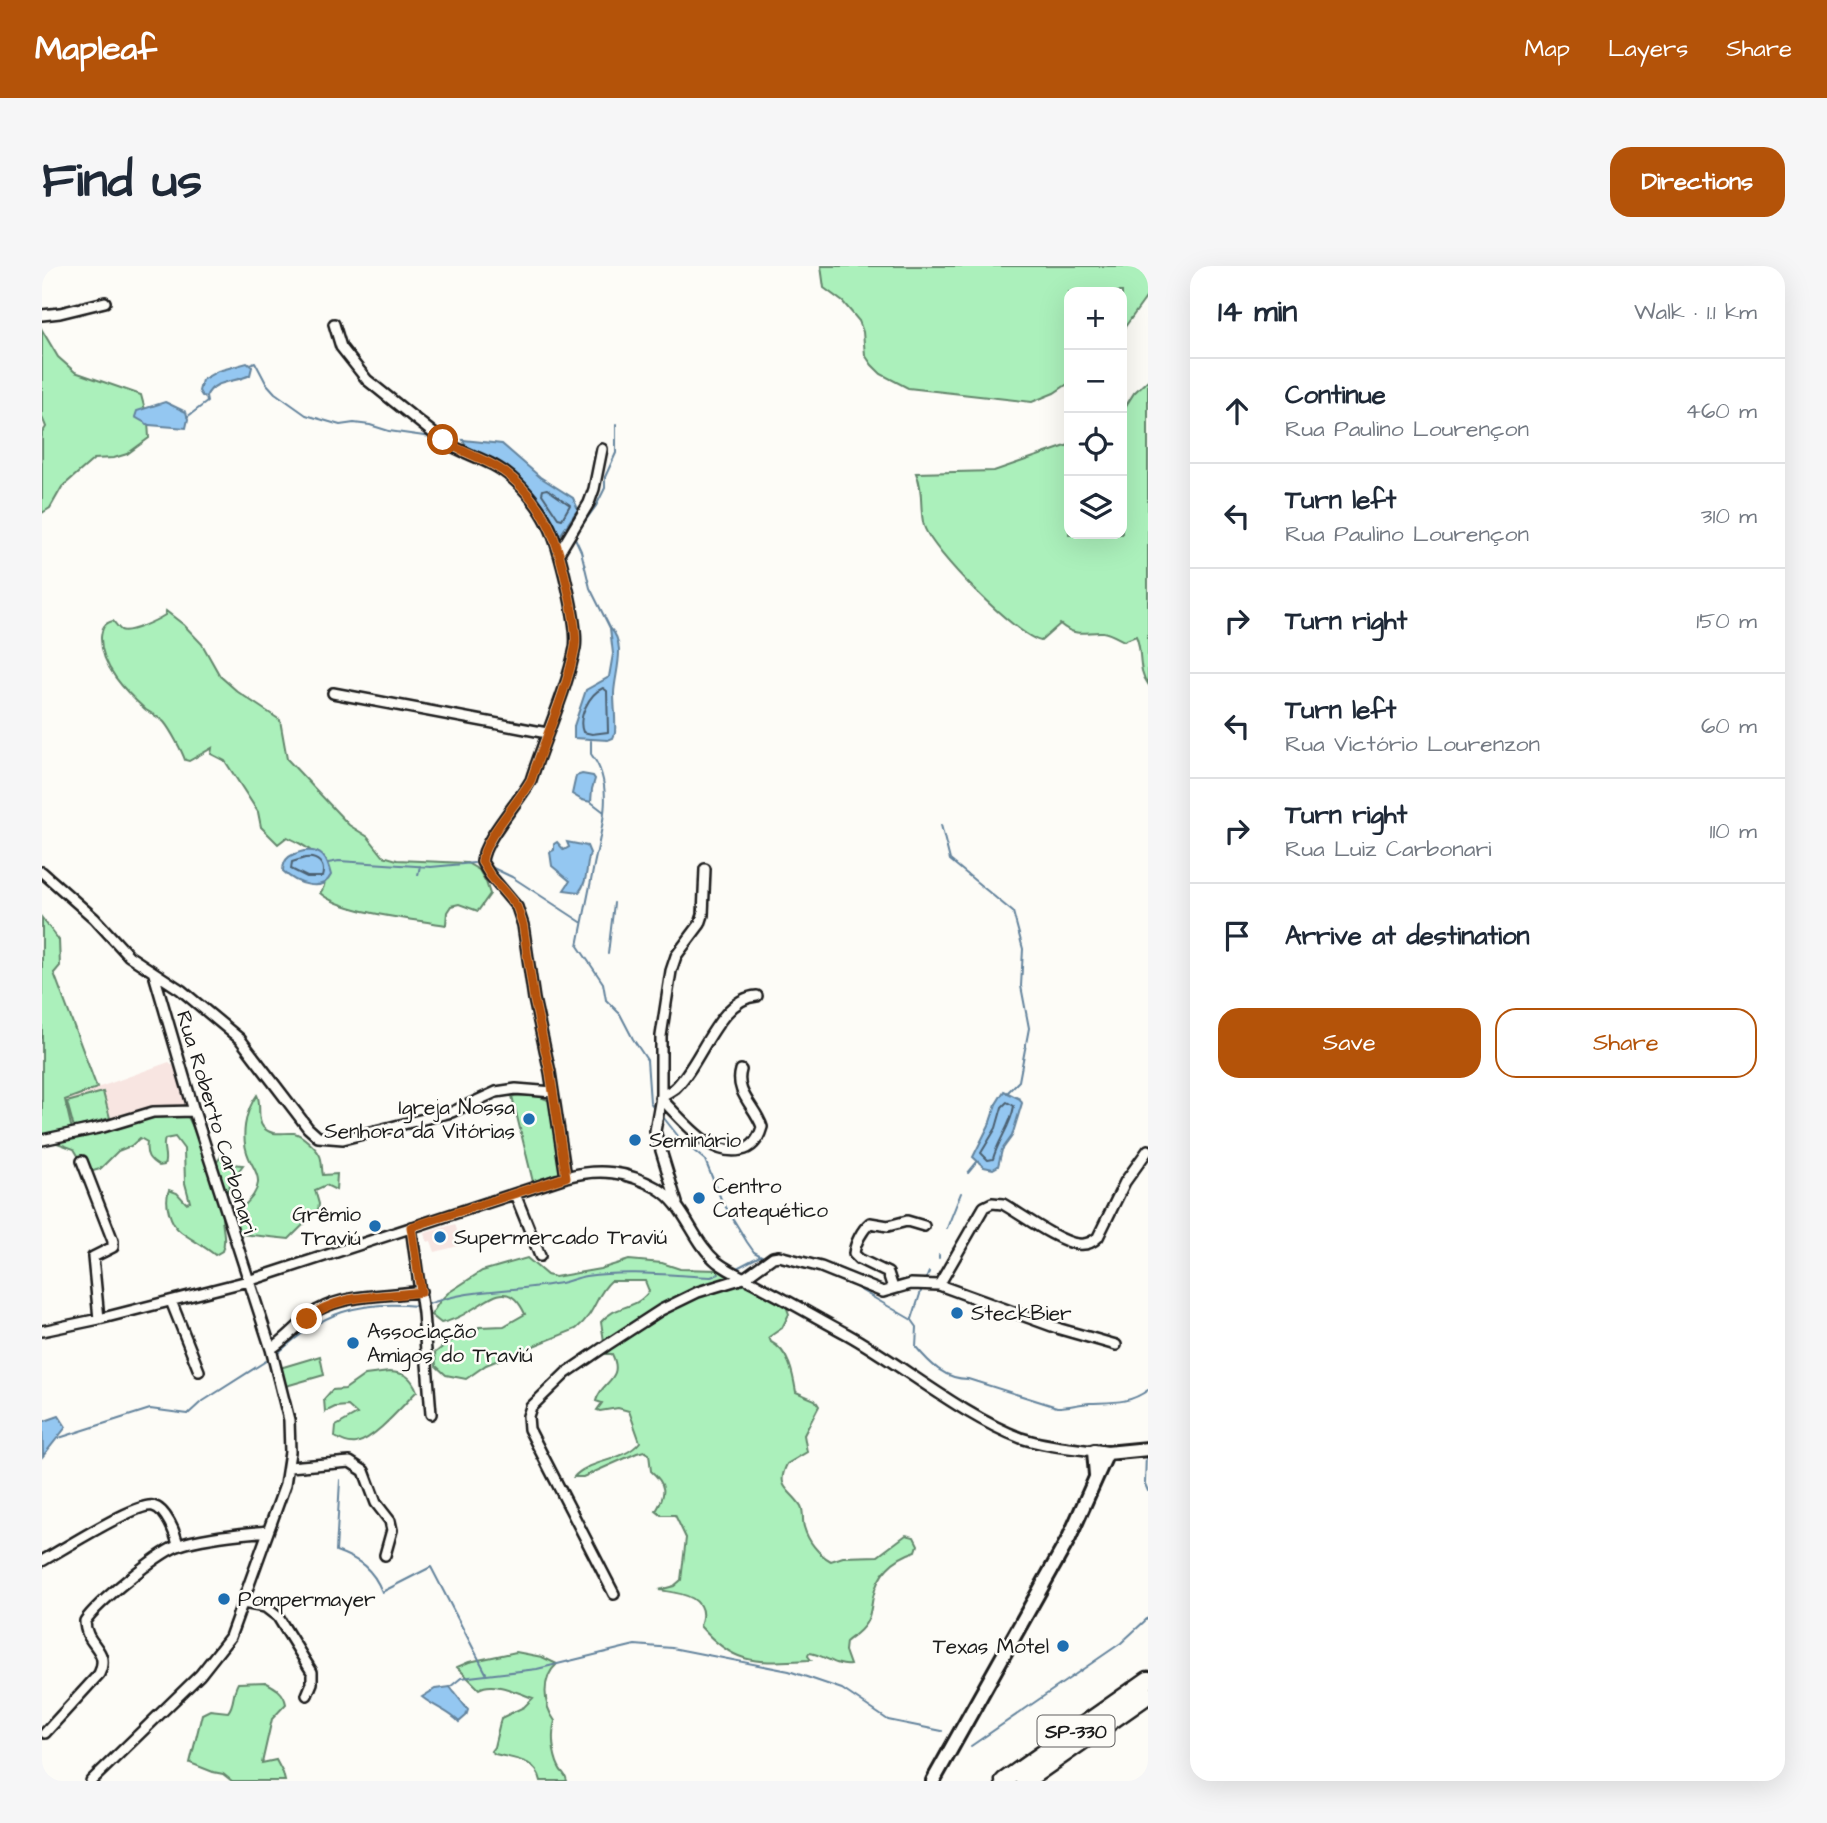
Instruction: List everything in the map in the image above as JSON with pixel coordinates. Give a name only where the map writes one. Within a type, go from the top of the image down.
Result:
[{"type":"highway","name":"SP-330","points":[[1004,1781],[1148,1680]]},
{"type":"highway","name":"SP-330","points":[[1025,1781],[1148,1695]]},
{"type":"main road","points":[[933,1781],[1069,1538],[1096,1475],[1101,1452],[1148,1449]]},
{"type":"street","points":[[42,315],[105,302]]},
{"type":"street","points":[[334,324],[341,348],[367,380],[443,440],[499,467],[514,479],[549,525],[559,553],[576,630],[575,646],[566,681],[531,780],[484,851],[482,862],[517,907],[520,915],[566,1177]]},
{"type":"street","points":[[559,553],[589,503],[602,449]]},
{"type":"street","points":[[333,693],[547,733]]},
{"type":"street","points":[[705,869],[703,915],[700,924],[676,956],[666,996],[661,1036],[661,1098],[655,1131],[678,1204],[698,1240],[710,1256],[744,1278],[875,1349],[953,1401],[1010,1432],[1040,1444],[1101,1452]]},
{"type":"street","points":[[42,872],[94,918],[129,956],[181,989],[240,1040],[308,1128],[318,1137],[343,1139],[425,1120],[452,1112],[496,1092],[553,1092]]},
{"type":"street","name":"Rua Roberto Carbonari","points":[[91,1781],[212,1662],[230,1637],[289,1467],[289,1420],[271,1349],[194,1111],[154,974]]},
{"type":"street","points":[[661,1098],[675,1088],[710,1036],[739,1001],[748,996],[757,996]]},
{"type":"street","points":[[661,1098],[682,1121],[712,1146],[728,1151],[748,1149],[762,1127],[741,1088],[741,1070]]},
{"type":"street","points":[[42,1140],[153,1112],[194,1111]]},
{"type":"street","points":[[939,1285],[976,1219],[984,1207],[992,1203],[1003,1204],[1066,1240],[1080,1245],[1092,1242],[1098,1237],[1125,1182],[1148,1150]]},
{"type":"street","points":[[82,1161],[113,1241],[113,1247],[93,1257],[99,1319]]},
{"type":"street","points":[[42,1331],[248,1281],[566,1177],[592,1171],[621,1173],[656,1187],[678,1204]]},
{"type":"street","points":[[515,1194],[540,1256]]},
{"type":"street","points":[[892,1288],[888,1273],[854,1254],[865,1227],[870,1223],[888,1226],[907,1222],[924,1226]]},
{"type":"street","points":[[411,1227],[421,1292],[431,1414]]},
{"type":"street","points":[[614,1594],[529,1429],[528,1416],[531,1407],[566,1373],[661,1310],[698,1292],[744,1278],[773,1257],[779,1256],[840,1273],[883,1292],[911,1284],[939,1285],[1040,1322],[1116,1345]]},
{"type":"street","points":[[271,1349],[327,1305],[358,1298],[421,1292]]},
{"type":"street","points":[[171,1301],[199,1371]]},
{"type":"street","points":[[289,1467],[350,1462],[364,1471],[376,1503],[390,1521],[392,1530],[385,1555]]},
{"type":"street","points":[[42,1562],[118,1518],[148,1506],[155,1506],[161,1511],[176,1535],[178,1546]]},
{"type":"street","points":[[45,1733],[99,1674],[103,1665],[102,1656],[85,1632],[85,1621],[103,1601],[162,1555],[178,1546],[268,1531]]},
{"type":"street","points":[[243,1603],[265,1607],[278,1616],[312,1671],[312,1683],[307,1695]]},
{"type":"shaded area","points":[[169,1062],[179,1070],[188,1106],[152,1110],[72,1130],[64,1100]]},
{"type":"shaded area","points":[[455,1224],[462,1245],[435,1252],[431,1241],[427,1242],[425,1233]]},
{"type":"green space","points":[[821,266],[1148,266],[1148,295],[1127,324],[1127,287],[1064,287],[1064,386],[1032,402],[908,388],[881,374],[865,355],[859,321],[843,302],[824,288]]},
{"type":"green space","points":[[42,330],[58,357],[75,372],[141,395],[148,421],[149,438],[127,454],[94,459],[62,487],[50,508],[42,513],[42,433],[46,427],[42,417]]},
{"type":"green space","points":[[1148,380],[1148,684],[1142,673],[1136,636],[1124,641],[1103,632],[1071,631],[1060,624],[1041,641],[1029,636],[995,609],[958,572],[930,538],[924,526],[916,473],[994,471],[1064,447],[1064,539],[1127,539],[1127,404]]},
{"type":"green space","points":[[166,611],[202,644],[220,676],[238,692],[280,720],[287,759],[349,825],[368,837],[383,856],[397,860],[467,863],[479,870],[490,894],[478,911],[459,904],[451,906],[447,912],[446,925],[344,906],[320,893],[324,877],[321,864],[314,854],[287,837],[278,844],[261,827],[258,812],[225,761],[211,754],[212,748],[189,761],[185,760],[164,722],[130,695],[110,668],[102,648],[101,634],[106,625],[113,621],[121,630],[130,630],[165,615]]},
{"type":"green space","points":[[42,918],[59,940],[60,966],[54,973],[97,1088],[65,1100],[72,1130],[42,1137]]},
{"type":"green space","points":[[103,1092],[110,1118],[74,1128],[67,1102]]},
{"type":"green space","points":[[257,1095],[261,1124],[266,1130],[300,1136],[319,1154],[323,1175],[337,1174],[336,1190],[326,1185],[315,1190],[318,1210],[289,1239],[241,1234],[233,1225],[237,1214],[254,1195],[258,1183],[246,1150],[244,1133],[247,1117]]},
{"type":"green space","points":[[535,1095],[548,1100],[552,1105],[561,1172],[533,1182],[512,1096]]},
{"type":"green space","points":[[165,1108],[186,1114],[210,1166],[214,1166],[222,1155],[231,1164],[243,1165],[226,1196],[222,1210],[223,1247],[222,1251],[215,1255],[181,1232],[169,1212],[169,1190],[177,1193],[186,1203],[190,1202],[185,1183],[184,1149],[175,1137],[165,1139],[164,1165],[159,1166],[150,1159],[147,1142],[140,1138],[131,1146],[118,1151],[100,1169],[93,1171],[86,1169],[74,1149],[57,1143],[95,1124]]},
{"type":"green space","points":[[527,1258],[547,1275],[555,1277],[600,1269],[629,1260],[662,1263],[680,1269],[718,1270],[734,1281],[751,1286],[786,1306],[789,1314],[782,1328],[769,1337],[786,1357],[796,1392],[815,1400],[819,1406],[804,1435],[807,1452],[787,1464],[783,1478],[785,1488],[801,1506],[808,1537],[814,1547],[831,1561],[843,1557],[878,1556],[906,1535],[914,1537],[918,1545],[916,1551],[888,1568],[875,1588],[868,1620],[846,1642],[845,1651],[850,1665],[809,1653],[811,1660],[763,1661],[738,1656],[713,1640],[700,1626],[701,1608],[697,1602],[684,1595],[659,1590],[674,1586],[681,1580],[686,1538],[675,1515],[661,1515],[656,1511],[663,1489],[660,1480],[651,1471],[649,1454],[644,1451],[637,1453],[583,1477],[574,1477],[588,1467],[625,1454],[640,1442],[629,1411],[618,1408],[600,1411],[597,1410],[602,1403],[596,1401],[616,1370],[612,1354],[606,1354],[601,1322],[613,1312],[644,1297],[649,1291],[645,1281],[611,1281],[583,1323],[576,1329],[486,1365],[466,1379],[446,1375],[436,1366],[435,1353],[460,1336],[478,1330],[479,1327],[504,1326],[525,1314],[513,1297],[500,1294],[441,1323],[431,1315],[440,1301],[482,1271]]},
{"type":"green space","points":[[320,1356],[324,1375],[286,1386],[280,1368]]},
{"type":"green space","points":[[389,1372],[407,1376],[417,1391],[388,1421],[364,1440],[350,1443],[335,1437],[336,1426],[357,1414],[348,1406],[335,1407],[325,1412],[324,1399],[332,1390],[345,1389],[365,1375]]},
{"type":"green space","points":[[516,1652],[542,1657],[557,1664],[548,1677],[546,1700],[555,1721],[555,1757],[567,1781],[541,1781],[529,1764],[491,1751],[501,1718],[524,1707],[533,1698],[498,1687],[479,1689],[457,1667]]},
{"type":"green space","points":[[265,1682],[281,1693],[286,1704],[272,1719],[262,1763],[276,1760],[285,1781],[232,1781],[223,1774],[190,1763],[202,1714],[210,1710],[228,1712],[238,1683]]},
{"type":"water","points":[[247,363],[252,367],[250,375],[219,384],[209,391],[206,397],[202,396],[199,391],[202,380],[218,371]]},
{"type":"water","points":[[165,402],[186,412],[186,428],[149,425],[135,417],[137,411]]},
{"type":"water","points":[[463,440],[502,444],[540,477],[573,498],[578,509],[559,537],[548,516],[518,477],[496,460],[468,450]]},
{"type":"water","points":[[610,628],[618,642],[619,650],[614,693],[615,733],[613,738],[608,740],[574,738],[574,726],[586,690],[609,677],[613,654]]},
{"type":"water","points":[[582,774],[595,779],[591,802],[572,794],[576,776]]},
{"type":"water","points":[[557,842],[564,850],[569,847],[567,842],[587,846],[590,853],[579,892],[564,890],[570,881],[552,866],[550,852],[554,850],[554,844]]},
{"type":"water","points":[[304,851],[323,856],[331,875],[327,881],[308,885],[283,871],[289,857]]},
{"type":"water","points":[[1004,1091],[1020,1099],[1022,1103],[1012,1136],[1002,1150],[998,1166],[993,1169],[984,1167],[973,1157]]},
{"type":"water","points":[[59,1416],[66,1427],[43,1456],[42,1422]]},
{"type":"water","points":[[450,1687],[468,1710],[459,1722],[422,1697],[435,1689]]},
{"type":"waterway","points":[[250,364],[255,362],[266,383],[275,393],[306,415],[340,425],[370,425],[389,431],[431,437]]},
{"type":"waterway","points":[[187,417],[207,402],[206,397]]},
{"type":"waterway","points":[[610,628],[590,588],[575,538],[605,488],[605,477],[616,453],[616,424]]},
{"type":"waterway","points":[[591,741],[591,754],[599,767],[605,794],[600,837],[578,946],[603,983],[606,1000],[620,1014],[647,1060],[652,1105]]},
{"type":"waterway","points":[[591,802],[604,812]]},
{"type":"waterway","points":[[941,825],[950,860],[1013,912],[1023,949],[1021,986],[1029,1028],[1019,1081],[1007,1093]]},
{"type":"waterway","points":[[328,863],[339,861],[431,867],[474,863]]},
{"type":"waterway","points":[[418,875],[420,866]]},
{"type":"waterway","points":[[491,867],[512,877],[581,922]]},
{"type":"waterway","points":[[608,954],[614,903]]},
{"type":"waterway","points":[[663,1117],[682,1141],[705,1160],[721,1199],[747,1242],[754,1252],[765,1258]]},
{"type":"waterway","points":[[968,1173],[977,1162]]},
{"type":"waterway","points":[[947,1228],[961,1193]]},
{"type":"waterway","points":[[737,1268],[760,1256]]},
{"type":"waterway","points":[[818,1271],[850,1284],[912,1320],[917,1327],[916,1347],[933,1365],[952,1376],[1057,1407],[1120,1401],[1134,1398],[1148,1390]]},
{"type":"waterway","points":[[926,1279],[929,1272]]},
{"type":"waterway","points":[[426,1305],[474,1293],[537,1287],[601,1274],[648,1273],[711,1277],[719,1274]]},
{"type":"waterway","points":[[912,1319],[922,1288]]},
{"type":"waterway","points":[[278,1353],[310,1328],[342,1312],[377,1305],[417,1306]]},
{"type":"waterway","points":[[59,1438],[150,1409],[188,1414],[200,1403],[266,1361]]},
{"type":"waterway","points":[[1146,1454],[1145,1484],[1148,1491]]},
{"type":"waterway","points":[[340,1480],[336,1551],[364,1566],[382,1592],[431,1567],[486,1673]]},
{"type":"waterway","points":[[971,1746],[1121,1643],[1148,1618]]},
{"type":"waterway","points":[[450,1687],[461,1678],[537,1669],[635,1645],[672,1648],[789,1671],[842,1689],[888,1720],[942,1731]]},
{"type":"place","name":"Igreja Nossa Senhora da Vitórias","points":[[529,1119]]},
{"type":"place","name":"Seminário","points":[[635,1140]]},
{"type":"place","name":"Centro Catequético","points":[[699,1198]]},
{"type":"place","name":"Grêmio Traviú","points":[[375,1226]]},
{"type":"place","name":"Supermercado Traviú","points":[[440,1237]]},
{"type":"place","name":"SteckBier","points":[[957,1313]]},
{"type":"place","name":"Associação Amigos do Traviú","points":[[353,1343]]},
{"type":"place","name":"Pompermayer","points":[[224,1599]]},
{"type":"place","name":"Texas Motel","points":[[1063,1646]]},
{"type":"route","points":[[307,1319],[327,1305],[342,1300],[421,1292],[411,1227],[566,1177],[523,925],[517,907],[484,868],[482,857],[531,780],[566,681],[576,630],[559,553],[549,525],[540,510],[514,479],[499,467],[443,440]]}]
